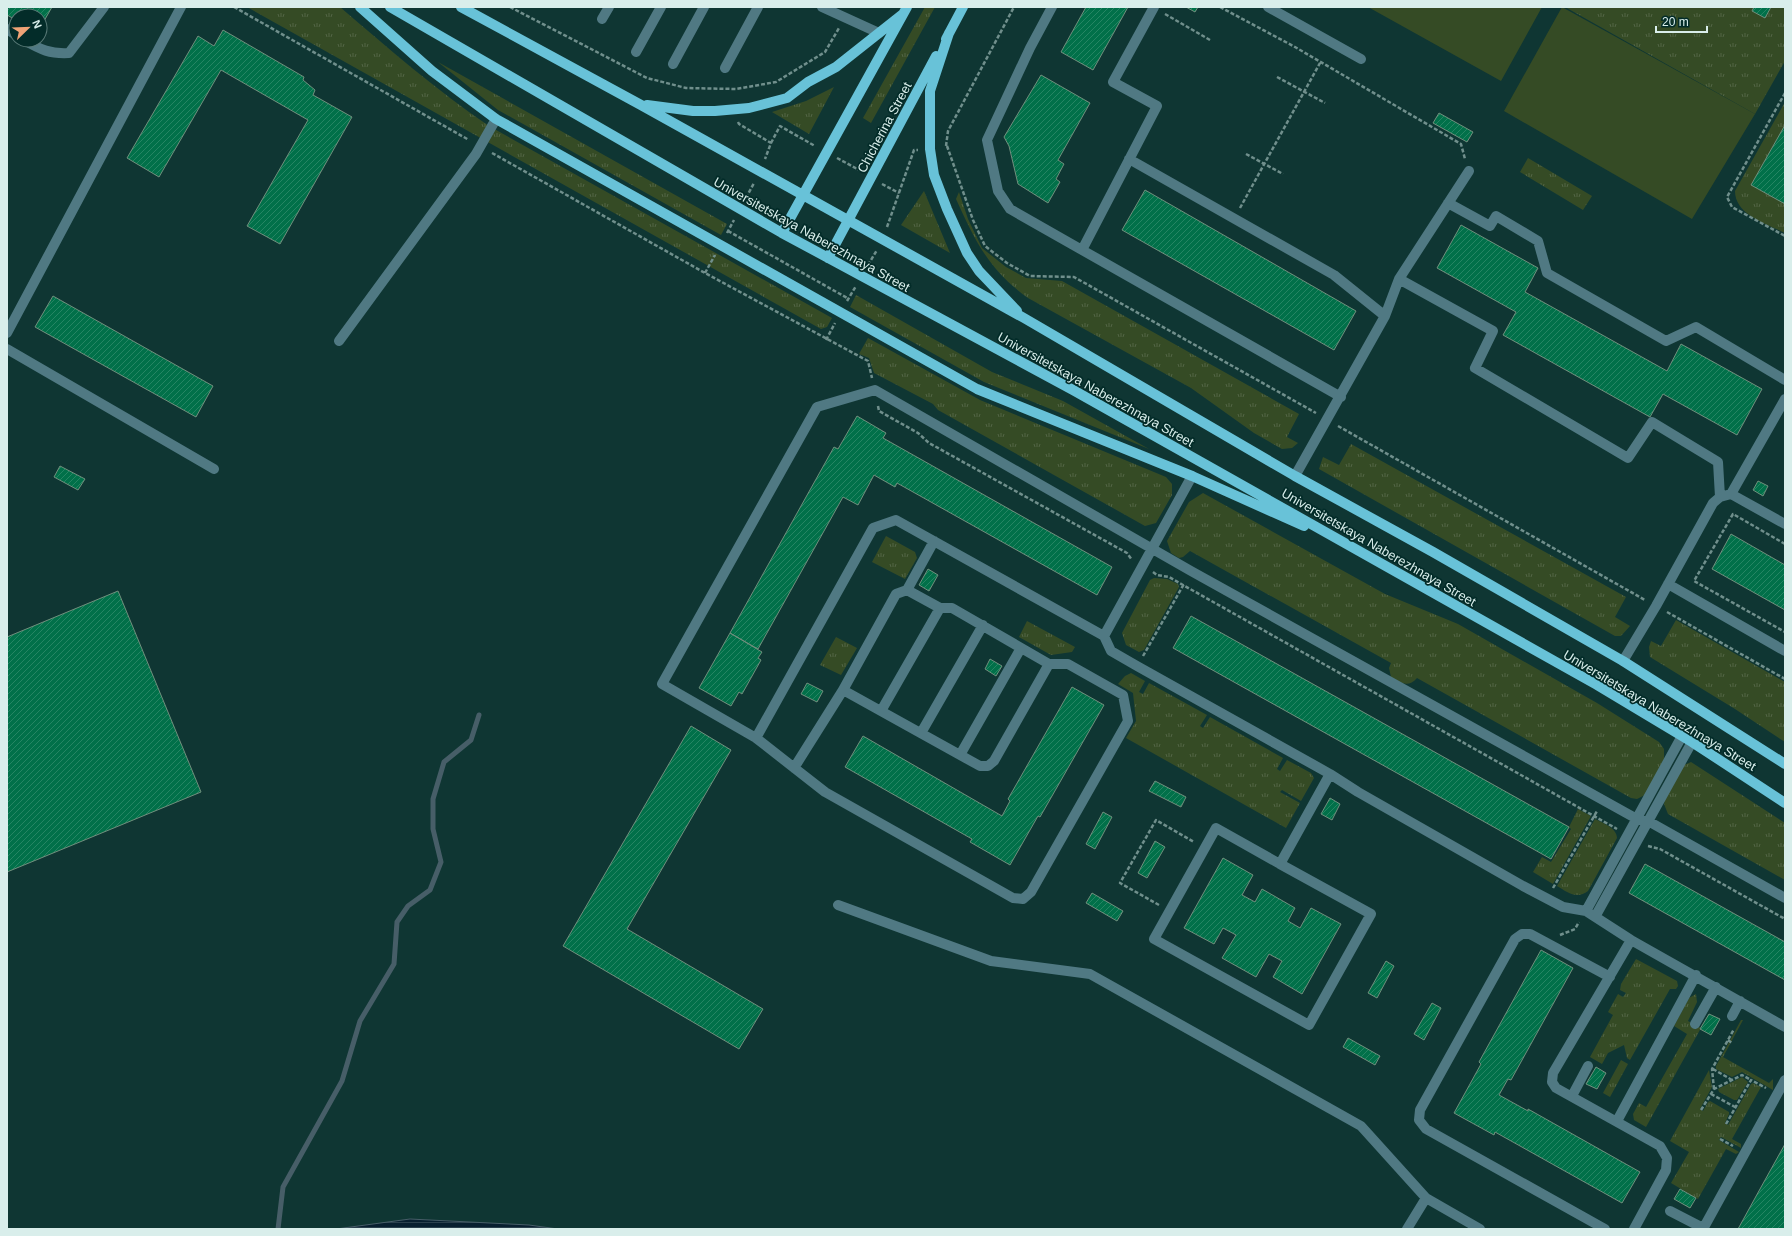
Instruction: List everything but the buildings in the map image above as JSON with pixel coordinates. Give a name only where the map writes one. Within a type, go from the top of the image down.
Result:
[{"type":"main road","points":[[360,7],[432,71],[496,119],[977,389],[1192,476],[1290,519],[1389,566]]},
{"type":"main road","name":"Universitetskaya Naberezhnaya Street","points":[[390,7],[782,233],[1073,390],[1389,566],[1682,736],[1785,803]]},
{"type":"main road","name":"Universitetskaya Naberezhnaya Street","points":[[461,7],[641,104],[1024,318],[1295,476],[1433,552],[1623,661],[1785,764]]},
{"type":"main road","name":"Chicherina Street","points":[[828,258],[963,7]]},
{"type":"main road","points":[[641,104],[692,111],[737,109],[761,106],[788,98],[808,82],[836,67],[879,34],[905,10]]},
{"type":"main road","points":[[782,233],[905,10]]},
{"type":"main road","points":[[948,33],[930,91],[930,149],[934,175],[946,209],[967,254],[979,271],[1024,318]]},
{"type":"lane","points":[[36,48],[54,54],[69,53],[104,7]]},
{"type":"lane","points":[[7,333],[181,7]]},
{"type":"lane","points":[[602,19],[609,7]]},
{"type":"lane","points":[[636,52],[661,7]]},
{"type":"lane","points":[[673,64],[704,7]]},
{"type":"lane","points":[[725,68],[758,7]]},
{"type":"lane","points":[[822,7],[879,34]]},
{"type":"lane","points":[[1052,7],[1030,48],[987,140],[998,191],[1010,209],[1341,396]]},
{"type":"lane","points":[[1082,250],[1157,106],[1113,82],[1154,7]]},
{"type":"lane","points":[[1268,7],[1361,59]]},
{"type":"lane","points":[[339,341],[481,146],[496,119]]},
{"type":"lane","points":[[1129,158],[1334,275],[1385,316]]},
{"type":"lane","points":[[1295,476],[1328,420],[1385,316],[1399,279],[1469,171]]},
{"type":"lane","points":[[1448,203],[1490,226],[1496,216],[1538,241],[1547,274],[1666,341],[1696,327],[1785,380]]},
{"type":"lane","points":[[1399,279],[1493,331],[1474,368],[1628,458],[1652,422],[1718,462],[1720,497]]},
{"type":"lane","points":[[7,349],[214,469]]},
{"type":"lane","points":[[907,590],[940,608],[952,608],[1049,664],[1068,664],[1123,695],[1128,721],[1031,892],[1023,898],[1012,898],[825,792],[756,738],[662,684],[817,407],[875,390],[1191,571],[1604,800],[1785,898]]},
{"type":"lane","points":[[1731,494],[1785,399]]},
{"type":"lane","points":[[1104,636],[1192,476]]},
{"type":"lane","points":[[1623,661],[1656,606],[1713,503],[1720,497],[1731,494],[1785,524]]},
{"type":"lane","points":[[756,738],[873,528],[896,520],[1104,636],[1111,651],[1137,666],[1563,907],[1586,911],[1631,940],[1696,975],[1785,1027]]},
{"type":"lane","points":[[794,768],[843,690],[896,594],[907,590],[934,541]]},
{"type":"lane","points":[[1668,584],[1785,651]]},
{"type":"lane","points":[[882,711],[940,608]]},
{"type":"lane","points":[[921,733],[983,626]]},
{"type":"lane","points":[[960,755],[1021,648]]},
{"type":"lane","points":[[843,690],[980,766],[988,766],[994,761],[1049,664]]},
{"type":"lane","points":[[1595,917],[1682,736]]},
{"type":"lane","points":[[1586,911],[1692,742]]},
{"type":"lane","points":[[1280,864],[1330,774]]},
{"type":"lane","points":[[1216,828],[1280,864],[1371,914],[1309,1025],[1154,939],[1216,828]]},
{"type":"lane","points":[[838,904],[991,961],[1090,974],[1361,1126],[1426,1198],[1480,1229]]},
{"type":"lane","points":[[1606,1229],[1426,1129],[1419,1120],[1420,1110],[1515,939],[1522,934],[1530,934],[1610,977]]},
{"type":"lane","points":[[1631,940],[1553,1073],[1552,1082],[1556,1088],[1660,1146],[1667,1158],[1666,1170],[1634,1229]]},
{"type":"lane","points":[[1617,1121],[1696,975]]},
{"type":"lane","points":[[1695,1024],[1716,987]]},
{"type":"lane","points":[[1732,1016],[1744,1003]]},
{"type":"lane","points":[[1572,1096],[1588,1066]]},
{"type":"lane","points":[[1670,1211],[1703,1228],[1785,1080]]},
{"type":"lane","points":[[1407,1229],[1426,1198]]},
{"type":"path","points":[[234,7],[705,274],[826,340]]},
{"type":"path","points":[[1154,7],[1210,40]]},
{"type":"path","points":[[1220,7],[1295,47],[1320,63],[1461,144],[1469,171]]},
{"type":"path","points":[[1234,218],[1320,63]]},
{"type":"path","points":[[1277,77],[1325,103]]},
{"type":"path","points":[[705,274],[761,171],[771,142],[739,124],[736,89]]},
{"type":"path","points":[[1785,93],[1728,191],[1727,197],[1732,207],[1785,236]]},
{"type":"path","points":[[947,146],[973,220],[985,246],[1007,263],[1030,276],[1074,277],[1785,679]]},
{"type":"path","points":[[1246,154],[1283,174]]},
{"type":"path","points":[[728,231],[849,299]]},
{"type":"path","points":[[1785,544],[1733,514],[1694,581],[1785,632]]},
{"type":"path","points":[[1137,666],[1191,571]]},
{"type":"path","points":[[1547,898],[1604,800]]},
{"type":"path","points":[[1170,912],[1120,883],[1156,820],[1205,848]]},
{"type":"path","points":[[1560,935],[1570,931]]},
{"type":"path","points":[[1714,1089],[1712,1069],[1728,1040],[1744,1003]]},
{"type":"path","points":[[1728,1040],[1732,1043]]},
{"type":"path","points":[[1712,1069],[1732,1080]]},
{"type":"path","points":[[1701,1110],[1714,1089],[1742,1075],[1777,1094]]},
{"type":"path","points":[[1726,1124],[1751,1080]]},
{"type":"path","points":[[1711,1094],[1735,1108]]},
{"type":"green space","points":[[247,7],[340,7],[431,83],[489,126],[832,318],[827,327],[821,329]]},
{"type":"green space","points":[[925,7],[935,7],[871,123],[863,118]]},
{"type":"green space","points":[[1368,7],[1542,7],[1501,81]]},
{"type":"green space","points":[[1562,7],[1755,114],[1692,219],[1504,111]]},
{"type":"green space","points":[[1565,7],[1785,7],[1785,61],[1755,114]]},
{"type":"green space","points":[[438,62],[727,224],[721,235],[498,110]]},
{"type":"green space","points":[[834,87],[809,134],[772,112],[806,101]]},
{"type":"green space","points":[[1785,102],[1785,125],[1752,185],[1785,204],[1785,233],[1753,218],[1740,206],[1736,199],[1735,191]]},
{"type":"green space","points":[[1528,158],[1592,196],[1583,210],[1520,172]]},
{"type":"green space","points":[[924,191],[950,253],[901,225]]},
{"type":"green space","points":[[959,192],[968,219],[982,248],[1006,267],[1026,278],[1062,281],[1299,414],[1287,437],[1298,443],[1292,448],[1282,449],[1254,433],[1191,388],[1028,298],[1003,277],[984,254],[956,199]]},
{"type":"green space","points":[[856,295],[992,372],[1063,401],[1149,449],[984,382],[850,307]]},
{"type":"green space","points":[[868,338],[980,400],[1166,477],[1172,484],[1172,495],[1156,523],[1145,526],[938,410],[933,404],[874,373],[869,358],[859,354]]},
{"type":"green space","points":[[1351,444],[1626,597],[1615,617],[1630,626],[1621,636],[1615,636],[1319,469],[1323,457],[1339,465]]},
{"type":"green space","points":[[1203,493],[1385,594],[1458,624],[1597,703],[1659,742],[1664,749],[1664,759],[1645,795],[1637,799],[1631,798],[1417,678],[1411,683],[1407,684],[1398,681],[1391,677],[1389,668],[1391,663],[1190,551],[1183,557],[1179,558],[1171,553],[1167,541],[1189,502]]},
{"type":"green space","points":[[886,536],[915,552],[917,558],[905,579],[872,562]]},
{"type":"green space","points":[[1154,578],[1167,579],[1178,584],[1179,587],[1144,650],[1139,652],[1126,645],[1122,633],[1150,580]]},
{"type":"green space","points":[[1676,620],[1785,682],[1785,742],[1735,709],[1650,657],[1649,647],[1651,641],[1661,646]]},
{"type":"green space","points":[[1027,621],[1075,647],[1072,652],[1051,655],[1019,637]]},
{"type":"green space","points":[[836,637],[857,648],[841,675],[820,665]]},
{"type":"green space","points":[[1131,673],[1145,681],[1139,692],[1143,694],[1149,683],[1207,715],[1200,726],[1203,728],[1210,717],[1283,758],[1277,769],[1280,771],[1287,760],[1311,773],[1314,778],[1301,801],[1282,790],[1280,792],[1300,803],[1286,828],[1126,738],[1136,721],[1133,693],[1118,684],[1125,676]]},
{"type":"green space","points":[[1691,762],[1785,823],[1785,880],[1668,814],[1664,804],[1665,799],[1684,765]]},
{"type":"green space","points":[[1578,809],[1591,816],[1553,884],[1533,872],[1542,857],[1551,862],[1571,829],[1569,827]]},
{"type":"green space","points":[[1595,819],[1615,831],[1617,838],[1588,891],[1580,895],[1572,894],[1557,886]]},
{"type":"green space","points":[[1636,959],[1677,981],[1678,986],[1676,989],[1670,989],[1630,1060],[1627,1058],[1624,1045],[1608,1053],[1602,1064],[1590,1057],[1613,1015],[1608,1012],[1618,994],[1623,997],[1626,993],[1620,990],[1621,984]]},
{"type":"green space","points":[[1696,994],[1697,1002],[1688,1021],[1701,1028],[1646,1127],[1634,1120],[1633,1114],[1639,1103],[1646,1107],[1687,1034],[1674,1026],[1689,998]]},
{"type":"green space","points":[[1741,1020],[1743,1020],[1723,1057],[1769,1083],[1773,1079],[1773,1090],[1742,1072],[1732,1077],[1716,1069],[1716,1066]]},
{"type":"green space","points":[[1621,1060],[1628,1064],[1610,1097],[1603,1093]]},
{"type":"green space","points":[[1709,1070],[1712,1087],[1700,1109],[1703,1111],[1710,1101],[1729,1112],[1725,1123],[1728,1125],[1751,1084],[1753,1083],[1761,1087],[1732,1139],[1741,1144],[1741,1148],[1721,1137],[1719,1140],[1739,1152],[1736,1154],[1726,1149],[1698,1199],[1671,1183],[1689,1152],[1670,1141]]},
{"type":"green space","points":[[1742,1077],[1748,1082],[1737,1100],[1734,1100],[1719,1092],[1718,1089]]},
{"type":"water","points":[[410,1219],[529,1225],[558,1229],[336,1229]]},
{"type":"waterway","points":[[278,1229],[283,1187],[342,1081],[360,1021],[394,964],[397,922],[408,906],[430,890],[441,862],[433,829],[433,799],[444,762],[471,740],[479,715]]}]
